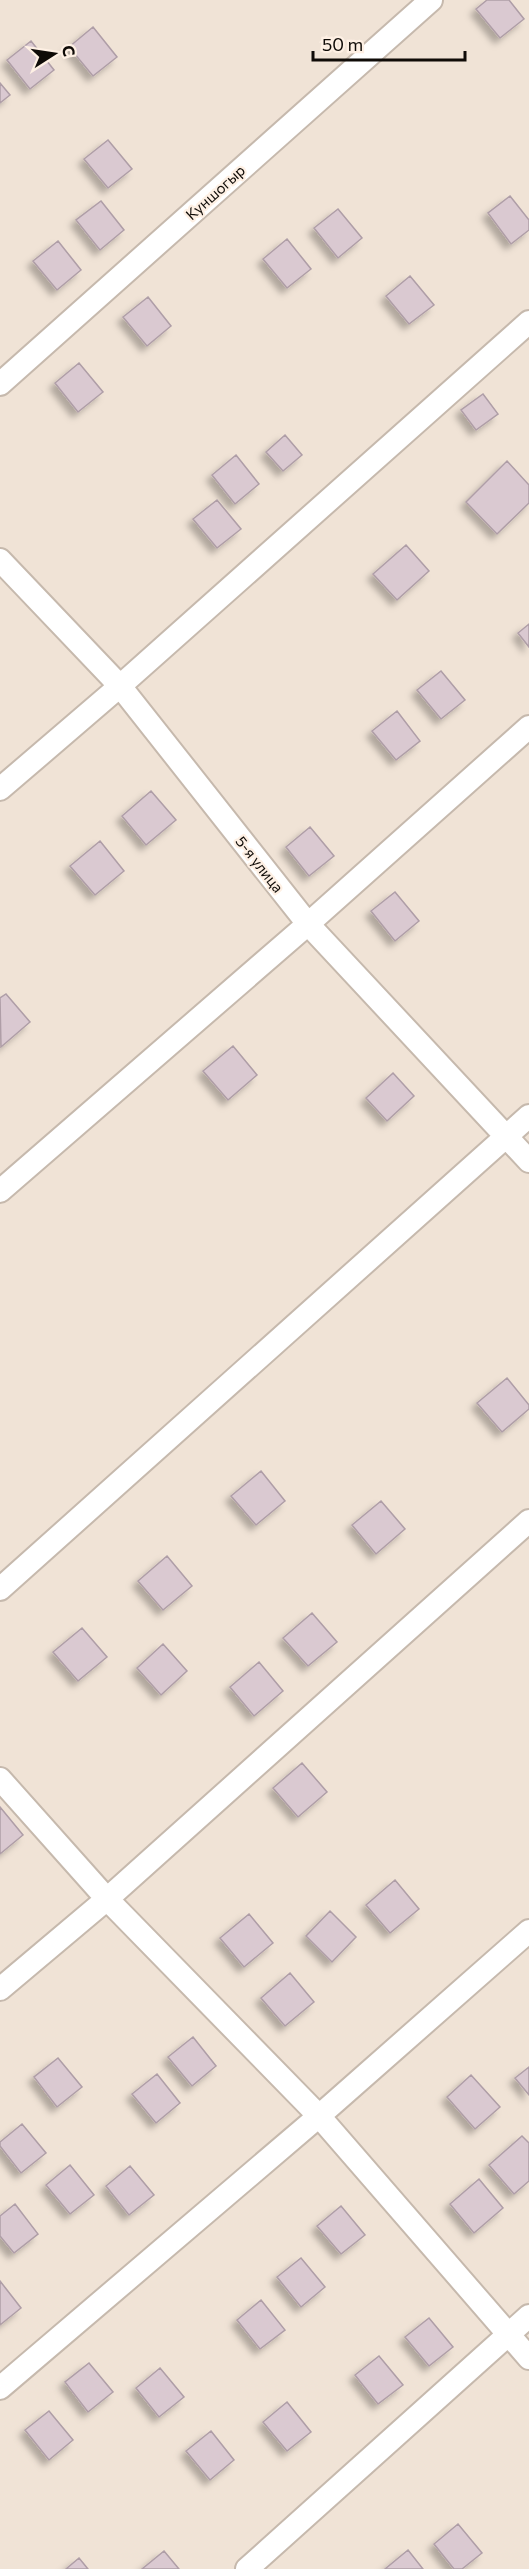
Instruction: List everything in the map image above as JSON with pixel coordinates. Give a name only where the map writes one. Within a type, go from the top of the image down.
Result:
[{"type":"street","name":"Куншогыр","points":[[0,384],[431,0]]},
{"type":"street","points":[[0,789],[120,686],[529,322]]},
{"type":"street","name":"5-я улица","points":[[0,560],[120,686],[308,924],[529,1161]]},
{"type":"street","points":[[0,1191],[308,924],[529,728]]},
{"type":"street","points":[[0,1589],[529,1116]]},
{"type":"street","points":[[0,1989],[107,1899],[529,1521]]},
{"type":"street","points":[[0,1779],[107,1899],[319,2116],[529,2358]]},
{"type":"street","points":[[0,2388],[319,2116],[529,1930]]},
{"type":"street","points":[[247,2569],[529,2316]]},
{"type":"building","points":[[487,0],[509,0],[524,19],[500,38],[476,9]]},
{"type":"building","points":[[93,27],[117,57],[93,76],[69,47]]},
{"type":"building","points":[[31,41],[54,70],[30,89],[7,60]]},
{"type":"building","points":[[0,83],[10,95],[0,103]]},
{"type":"building","points":[[108,140],[132,169],[108,188],[84,159]]},
{"type":"building","points":[[510,196],[529,220],[529,230],[511,244],[488,213]]},
{"type":"building","points":[[101,201],[124,230],[100,250],[76,220]]},
{"type":"building","points":[[338,209],[362,238],[338,258],[314,228]]},
{"type":"building","points":[[287,239],[311,269],[287,288],[263,259]]},
{"type":"building","points":[[58,241],[81,270],[57,290],[33,261]]},
{"type":"building","points":[[410,276],[434,305],[409,324],[386,296]]},
{"type":"building","points":[[148,297],[171,326],[147,346],[123,317]]},
{"type":"building","points":[[79,363],[103,392],[78,412],[55,383]]},
{"type":"building","points":[[483,394],[498,414],[476,430],[461,410]]},
{"type":"building","points":[[285,435],[302,455],[283,471],[266,452]]},
{"type":"building","points":[[236,455],[259,484],[235,504],[212,475]]},
{"type":"building","points":[[507,461],[529,485],[529,503],[497,534],[466,502]]},
{"type":"building","points":[[217,500],[241,529],[217,548],[193,519]]},
{"type":"building","points":[[406,545],[429,571],[397,600],[373,574]]},
{"type":"building","points":[[529,624],[529,647],[518,633]]},
{"type":"building","points":[[441,671],[465,700],[441,719],[417,690]]},
{"type":"building","points":[[397,711],[420,741],[396,760],[372,731]]},
{"type":"building","points":[[151,791],[176,820],[146,845],[122,816]]},
{"type":"building","points":[[310,827],[334,856],[309,876],[286,847]]},
{"type":"building","points":[[100,841],[124,871],[95,895],[70,866]]},
{"type":"building","points":[[395,892],[419,921],[395,941],[371,911]]},
{"type":"building","points":[[6,994],[30,1022],[1,1047],[0,998]]},
{"type":"building","points":[[233,1046],[257,1075],[228,1100],[203,1071]]},
{"type":"building","points":[[393,1073],[414,1096],[387,1121],[366,1098]]},
{"type":"building","points":[[507,1378],[529,1405],[529,1409],[502,1432],[477,1403]]},
{"type":"building","points":[[261,1471],[285,1501],[256,1525],[231,1496]]},
{"type":"building","points":[[381,1501],[405,1529],[376,1554],[352,1525]]},
{"type":"building","points":[[167,1556],[192,1586],[163,1610],[138,1581]]},
{"type":"building","points":[[312,1613],[337,1642],[308,1666],[283,1638]]},
{"type":"building","points":[[82,1628],[107,1657],[78,1681],[53,1652]]},
{"type":"building","points":[[163,1644],[187,1671],[161,1695],[137,1668]]},
{"type":"building","points":[[259,1662],[283,1691],[254,1716],[230,1687]]},
{"type":"building","points":[[302,1763],[327,1792],[298,1817],[273,1788]]},
{"type":"building","points":[[0,1807],[23,1835],[0,1854]]},
{"type":"building","points":[[395,1880],[419,1909],[390,1933],[366,1905]]},
{"type":"building","points":[[330,1911],[356,1937],[332,1962],[306,1936]]},
{"type":"building","points":[[249,1914],[273,1943],[244,1967],[220,1938]]},
{"type":"building","points":[[290,1973],[314,2002],[285,2026],[261,1998]]},
{"type":"building","points":[[193,2037],[216,2066],[192,2086],[168,2057]]},
{"type":"building","points":[[58,2058],[82,2087],[57,2107],[34,2077]]},
{"type":"building","points":[[529,2067],[529,2095],[515,2078]]},
{"type":"building","points":[[157,2074],[180,2103],[156,2123],[132,2094]]},
{"type":"building","points":[[471,2075],[500,2107],[475,2129],[447,2097]]},
{"type":"building","points":[[22,2124],[46,2153],[21,2173],[0,2146],[0,2142]]},
{"type":"building","points":[[522,2136],[529,2143],[529,2181],[514,2194],[489,2165]]},
{"type":"building","points":[[70,2165],[94,2195],[70,2214],[46,2185]]},
{"type":"building","points":[[130,2166],[154,2195],[129,2215],[106,2186]]},
{"type":"building","points":[[479,2179],[503,2208],[474,2233],[450,2204]]},
{"type":"building","points":[[15,2204],[38,2234],[14,2253],[0,2236],[0,2216]]},
{"type":"building","points":[[341,2206],[365,2235],[341,2254],[317,2226]]},
{"type":"building","points":[[301,2258],[325,2287],[301,2307],[277,2277]]},
{"type":"building","points":[[0,2281],[21,2308],[0,2325]]},
{"type":"building","points":[[261,2300],[285,2330],[260,2349],[237,2320]]},
{"type":"building","points":[[429,2318],[453,2347],[429,2366],[405,2337]]},
{"type":"building","points":[[379,2356],[403,2385],[378,2404],[355,2375]]},
{"type":"building","points":[[89,2363],[113,2392],[88,2412],[65,2382]]},
{"type":"building","points":[[160,2368],[184,2397],[159,2417],[136,2388]]},
{"type":"building","points":[[287,2402],[311,2432],[287,2451],[263,2422]]},
{"type":"building","points":[[49,2411],[73,2440],[49,2460],[25,2430]]},
{"type":"building","points":[[211,2431],[234,2460],[210,2480],[186,2451]]},
{"type":"building","points":[[458,2524],[482,2553],[462,2569],[454,2569],[434,2544]]},
{"type":"building","points":[[408,2550],[423,2569],[385,2569]]},
{"type":"building","points":[[164,2551],[179,2569],[142,2569]]},
{"type":"building","points":[[79,2558],[88,2569],[66,2569]]}]
